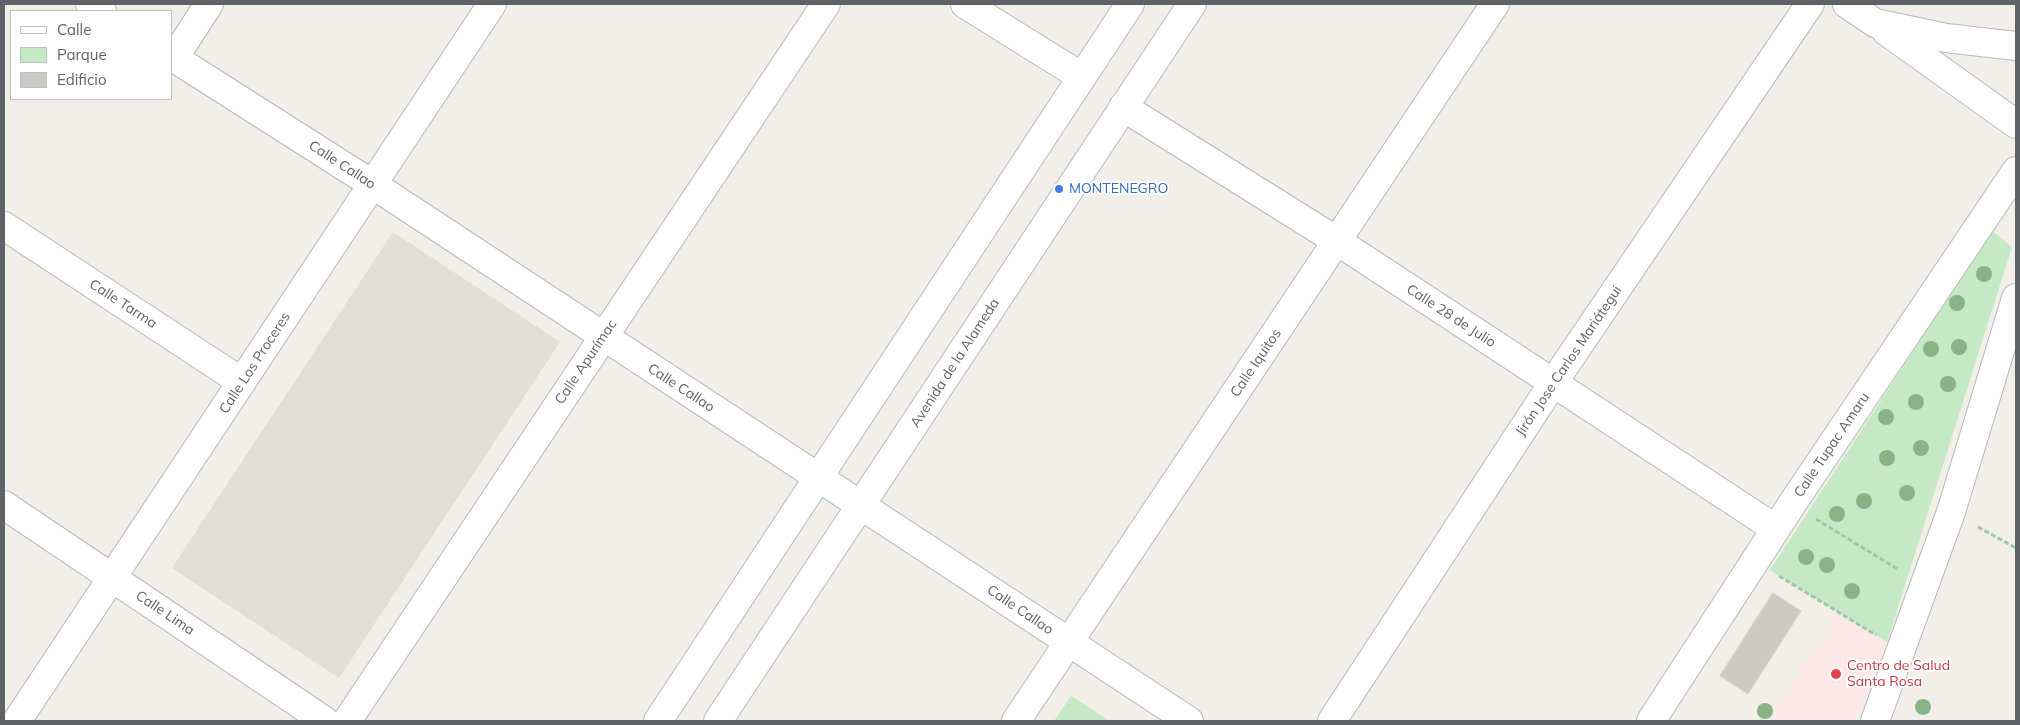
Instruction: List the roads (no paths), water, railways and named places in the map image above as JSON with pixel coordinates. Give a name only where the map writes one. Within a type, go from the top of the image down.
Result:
[{"type":"street","points":[[173,57],[209,4]]},
{"type":"street","name":"Calle Los Proceres","points":[[17,721],[492,4]]},
{"type":"street","name":"Calle Apurímac","points":[[347,721],[826,4]]},
{"type":"street","points":[[965,4],[1082,77]]},
{"type":"street","points":[[658,721],[1130,4]]},
{"type":"street","name":"Avenida de la Alameda","points":[[718,721],[1192,4]]},
{"type":"street","name":"Calle Iquitos","points":[[1016,721],[1495,4]]},
{"type":"street","name":"Jirón Jose Carlos Mariátegui","points":[[1332,721],[1553,383],[1810,4]]},
{"type":"street","points":[[1847,4],[2016,124]]},
{"type":"street","points":[[1875,23],[1946,38],[2016,46]]},
{"type":"street","name":"Calle Callao","points":[[173,57],[372,184],[1189,721]]},
{"type":"street","name":"Calle 28 de Julio","points":[[1123,107],[1337,241],[1776,529]]},
{"type":"street","name":"Calle Tupac Amaru","points":[[1651,721],[1792,504],[2016,171]]},
{"type":"street","name":"Calle Tarma","points":[[4,226],[242,382]]},
{"type":"street","points":[[1875,721],[1951,512],[2016,298]]},
{"type":"street","name":"Calle Lima","points":[[4,505],[325,721]]},
{"type":"place","name":"MONTENEGRO","points":[[1059,189]]},
{"type":"place","name":"Centro de Salud Santa Rosa","points":[[1836,674]]}]
